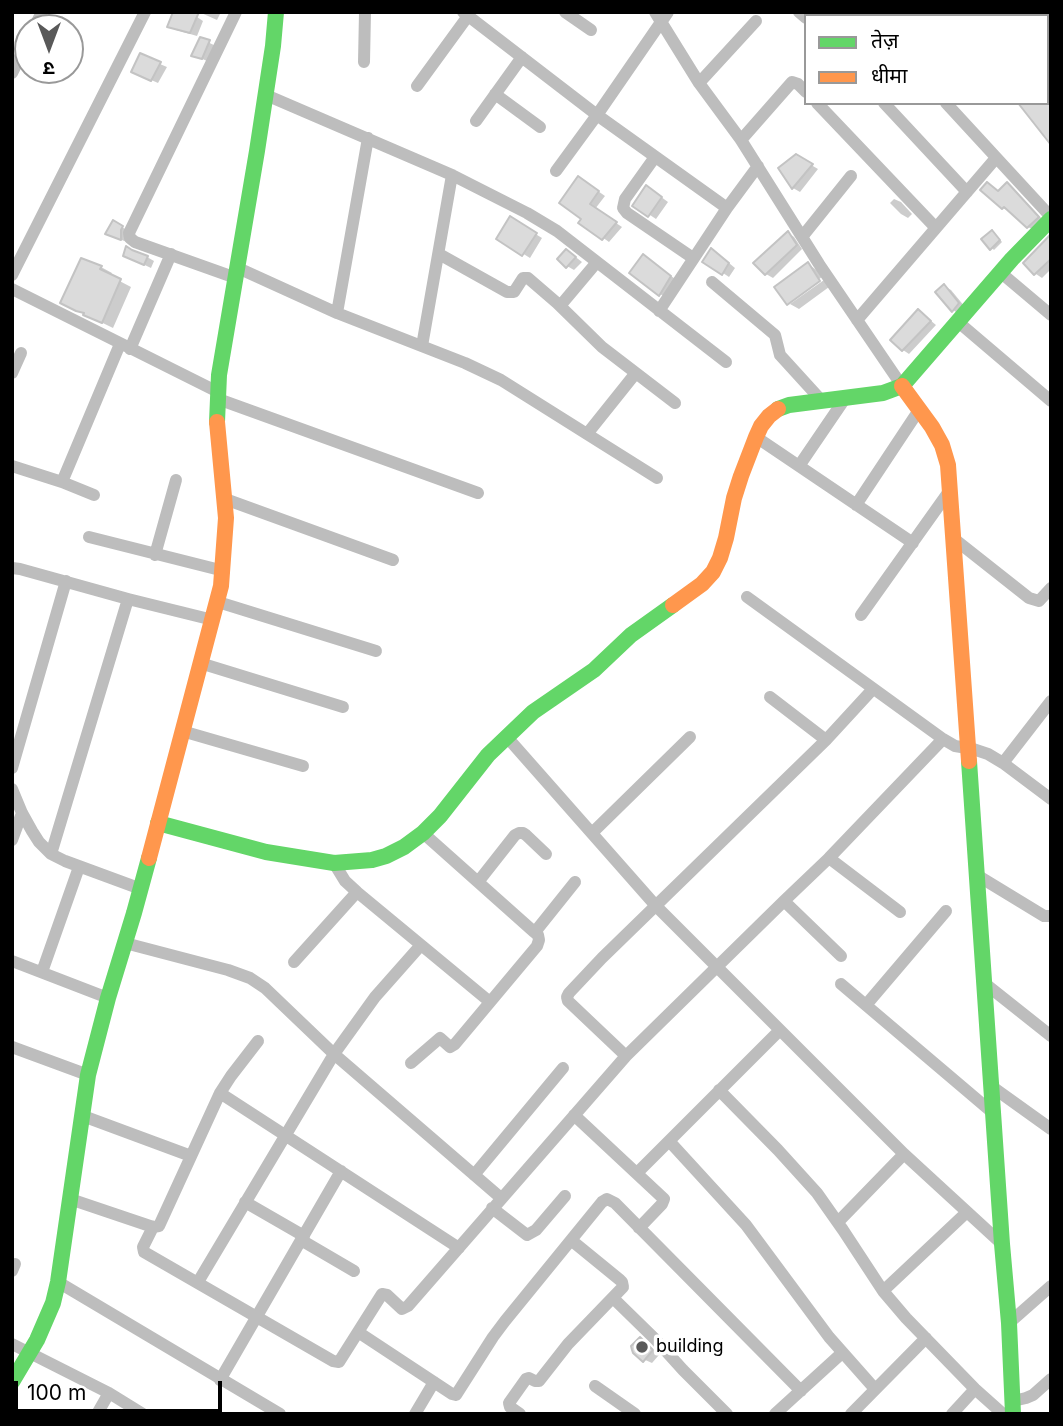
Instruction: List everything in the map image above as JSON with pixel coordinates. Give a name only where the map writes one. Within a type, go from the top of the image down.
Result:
[{"type":"street","points":[[12,275],[145,12]]},
{"type":"street","points":[[236,12],[130,228],[130,238],[171,254],[237,273],[465,363],[501,380],[657,478]]},
{"type":"street","points":[[364,62],[365,12]]},
{"type":"street","points":[[565,12],[591,30]]},
{"type":"street","points":[[12,1382],[47,1320],[58,1282],[88,1075],[141,889],[224,571],[225,499],[219,448],[218,395],[221,359],[266,95],[275,13]]},
{"type":"street","points":[[417,86],[466,14],[597,115],[727,208]]},
{"type":"street","points":[[556,171],[597,115],[661,15],[699,83],[741,140],[802,237],[942,445],[948,465],[950,491],[975,874],[1009,1323],[1010,1409]]},
{"type":"street","points":[[699,83],[756,21]]},
{"type":"street","points":[[476,121],[522,57]]},
{"type":"street","points":[[741,140],[792,82],[804,90]]},
{"type":"street","points":[[495,94],[540,127]]},
{"type":"street","points":[[266,95],[453,176],[527,213],[557,231],[726,362]]},
{"type":"street","points":[[819,105],[936,228]]},
{"type":"street","points":[[886,105],[967,192]]},
{"type":"street","points":[[158,823],[266,852],[334,863],[386,856],[424,833],[488,755],[533,712],[594,670],[631,635],[702,584],[713,572],[720,558],[734,498],[756,437],[769,415],[789,405],[883,393],[902,386],[1000,272],[1048,226],[996,158],[948,105]]},
{"type":"street","points":[[337,313],[368,138]]},
{"type":"street","points":[[655,157],[625,199],[623,208],[693,258]]},
{"type":"street","points":[[857,320],[996,158]]},
{"type":"street","points":[[659,311],[758,166]]},
{"type":"street","points":[[422,346],[453,176]]},
{"type":"street","points":[[802,237],[851,176]]},
{"type":"street","points":[[62,482],[171,254]]},
{"type":"street","points":[[439,254],[507,292],[514,292],[523,278],[528,278],[602,347],[675,403]]},
{"type":"street","points":[[560,306],[597,262]]},
{"type":"street","points":[[1000,272],[1051,315]]},
{"type":"street","points":[[712,282],[775,335],[780,355],[821,400]]},
{"type":"street","points":[[12,289],[218,395],[478,493]]},
{"type":"street","points":[[957,321],[1051,401]]},
{"type":"street","points":[[12,373],[21,353]]},
{"type":"street","points":[[587,434],[635,374]]},
{"type":"street","points":[[799,466],[846,397]]},
{"type":"street","points":[[856,505],[919,410]]},
{"type":"street","points":[[756,437],[913,543]]},
{"type":"street","points":[[12,466],[94,495]]},
{"type":"street","points":[[155,555],[176,480]]},
{"type":"street","points":[[861,615],[950,491]]},
{"type":"street","points":[[225,499],[393,560]]},
{"type":"street","points":[[89,537],[224,571]]},
{"type":"street","points":[[953,538],[1029,598],[1039,601],[1051,588]]},
{"type":"street","points":[[12,568],[213,620]]},
{"type":"street","points":[[12,768],[66,581]]},
{"type":"street","points":[[747,597],[943,739],[954,746],[988,754],[1051,799]]},
{"type":"street","points":[[51,854],[128,599]]},
{"type":"street","points":[[218,602],[376,651]]},
{"type":"street","points":[[200,663],[343,707]]},
{"type":"street","points":[[626,1056],[571,1003],[567,997],[569,993],[826,740],[872,690]]},
{"type":"street","points":[[770,697],[826,740]]},
{"type":"street","points":[[1003,763],[1051,702]]},
{"type":"street","points":[[182,731],[303,766]]},
{"type":"street","points":[[506,736],[656,906],[904,1154],[1002,1244]]},
{"type":"street","points":[[592,833],[690,737]]},
{"type":"street","points":[[153,1227],[143,1247],[144,1252],[336,1363],[341,1360],[382,1294],[386,1294],[400,1308],[405,1309],[626,1056],[829,858],[943,739]]},
{"type":"street","points":[[12,789],[39,842],[51,854],[141,889]]},
{"type":"street","points":[[12,840],[22,813]]},
{"type":"street","points":[[411,1063],[440,1038],[452,1046],[537,946],[539,940],[535,932],[424,833]]},
{"type":"street","points":[[478,882],[519,833],[526,835],[546,854]]},
{"type":"street","points":[[829,858],[900,912]]},
{"type":"street","points":[[334,863],[345,881],[357,892],[490,1002]]},
{"type":"street","points":[[42,972],[79,867]]},
{"type":"street","points":[[975,874],[1044,916],[1051,916]]},
{"type":"street","points":[[535,932],[575,882]]},
{"type":"street","points":[[295,962],[357,892]]},
{"type":"street","points":[[784,901],[841,956]]},
{"type":"street","points":[[866,1005],[946,911]]},
{"type":"street","points":[[125,943],[228,970],[250,978],[265,988],[334,1054],[474,1175],[496,1203],[527,1234],[532,1234],[565,1196]]},
{"type":"street","points":[[198,1282],[334,1054],[375,998],[421,945]]},
{"type":"street","points":[[12,961],[108,998]]},
{"type":"street","points":[[983,982],[1050,1035]]},
{"type":"street","points":[[841,984],[993,1113]]},
{"type":"street","points":[[637,1173],[780,1030]]},
{"type":"street","points":[[70,1199],[153,1227],[162,1223],[220,1093],[258,1041]]},
{"type":"street","points":[[12,1047],[88,1075]]},
{"type":"street","points":[[474,1175],[564,1068]]},
{"type":"street","points":[[991,1086],[1051,1129]]},
{"type":"street","points":[[719,1090],[801,1174],[838,1222],[883,1291],[906,1318],[975,1389],[1010,1409]]},
{"type":"street","points":[[220,1093],[459,1248]]},
{"type":"street","points":[[574,1115],[662,1196],[664,1202],[639,1228]]},
{"type":"street","points":[[83,1116],[191,1156]]},
{"type":"street","points":[[670,1142],[746,1225],[842,1353],[875,1388]]},
{"type":"street","points":[[838,1222],[904,1154]]},
{"type":"street","points":[[220,1380],[341,1171]]},
{"type":"street","points":[[358,1332],[456,1395],[493,1337],[607,1199],[615,1203],[801,1391]]},
{"type":"street","points":[[245,1202],[354,1271]]},
{"type":"street","points":[[883,1291],[967,1212]]},
{"type":"street","points":[[520,1414],[509,1403],[526,1379],[539,1381],[568,1345],[623,1287],[622,1282],[571,1240]]},
{"type":"street","points":[[58,1282],[280,1414]]},
{"type":"street","points":[[1009,1323],[1051,1286]]},
{"type":"street","points":[[613,1298],[727,1414]]},
{"type":"street","points":[[851,1414],[926,1338]]},
{"type":"street","points":[[12,1344],[109,1393],[143,1414]]},
{"type":"street","points":[[775,1414],[842,1353]]},
{"type":"street","points":[[415,1414],[434,1382]]},
{"type":"street","points":[[1010,1409],[1049,1384]]},
{"type":"street","points":[[595,1386],[635,1414]]},
{"type":"street","points":[[952,1414],[975,1389]]},
{"type":"street","points":[[97,1414],[109,1393]]},
{"type":"building","points":[[173,12],[199,12],[190,33],[167,27]]},
{"type":"building","points":[[200,37],[210,40],[202,59],[191,56]]},
{"type":"building","points":[[140,53],[161,62],[151,81],[131,72]]},
{"type":"building","points":[[1051,103],[1051,145],[1020,105]]},
{"type":"building","points":[[796,154],[813,164],[792,189],[778,168]]},
{"type":"building","points":[[578,176],[599,191],[590,204],[617,222],[602,240],[578,223],[581,219],[559,203]]},
{"type":"building","points":[[987,182],[998,191],[1007,182],[1039,217],[1027,228],[980,190]]},
{"type":"building","points":[[646,185],[662,197],[648,217],[632,206]]},
{"type":"building","points":[[510,216],[537,233],[522,256],[496,239]]},
{"type":"building","points":[[113,220],[123,226],[121,240],[105,234]]},
{"type":"building","points":[[992,230],[1000,240],[990,250],[981,239]]},
{"type":"building","points":[[788,231],[797,245],[765,275],[753,263]]},
{"type":"building","points":[[1051,234],[1051,259],[1034,275],[1023,263]]},
{"type":"building","points":[[126,246],[148,256],[144,265],[123,256]]},
{"type":"building","points":[[711,248],[729,263],[722,275],[702,262]]},
{"type":"building","points":[[566,249],[576,257],[566,268],[557,259]]},
{"type":"building","points":[[643,254],[671,276],[659,296],[629,273]]},
{"type":"building","points":[[81,258],[102,266],[100,269],[121,279],[102,323],[60,303]]},
{"type":"building","points":[[808,262],[820,281],[787,305],[774,287]]},
{"type":"building","points":[[944,284],[959,303],[952,312],[935,292]]},
{"type":"building","points":[[918,309],[931,321],[902,351],[890,340]]},
{"type":"building","name":"building","points":[[640,1337],[653,1350],[643,1362],[633,1353],[631,1346]]},
{"type":"traffic: fast","points":[[217,422],[219,375],[257,151],[276,12]]},
{"type":"traffic: fast","points":[[778,409],[789,405],[883,393],[902,386],[1012,259],[1051,219]]},
{"type":"traffic: fast","points":[[158,823],[266,852],[334,863],[386,856],[423,833],[440,816],[488,755],[533,712],[594,670],[631,635],[673,605]]},
{"type":"traffic: fast","points":[[969,761],[1009,1323],[1013,1414]]},
{"type":"traffic: fast","points":[[12,1382],[37,1340],[53,1303],[88,1075],[149,858]]},
{"type":"traffic: slow","points":[[902,386],[932,427],[942,445],[948,465],[969,761]]},
{"type":"traffic: slow","points":[[673,605],[702,584],[713,572],[726,538],[741,476],[756,437],[761,426],[778,409]]},
{"type":"traffic: slow","points":[[149,858],[221,586],[226,518],[217,422]]},
{"type":"place","name":"building","points":[[642,1347]]}]
